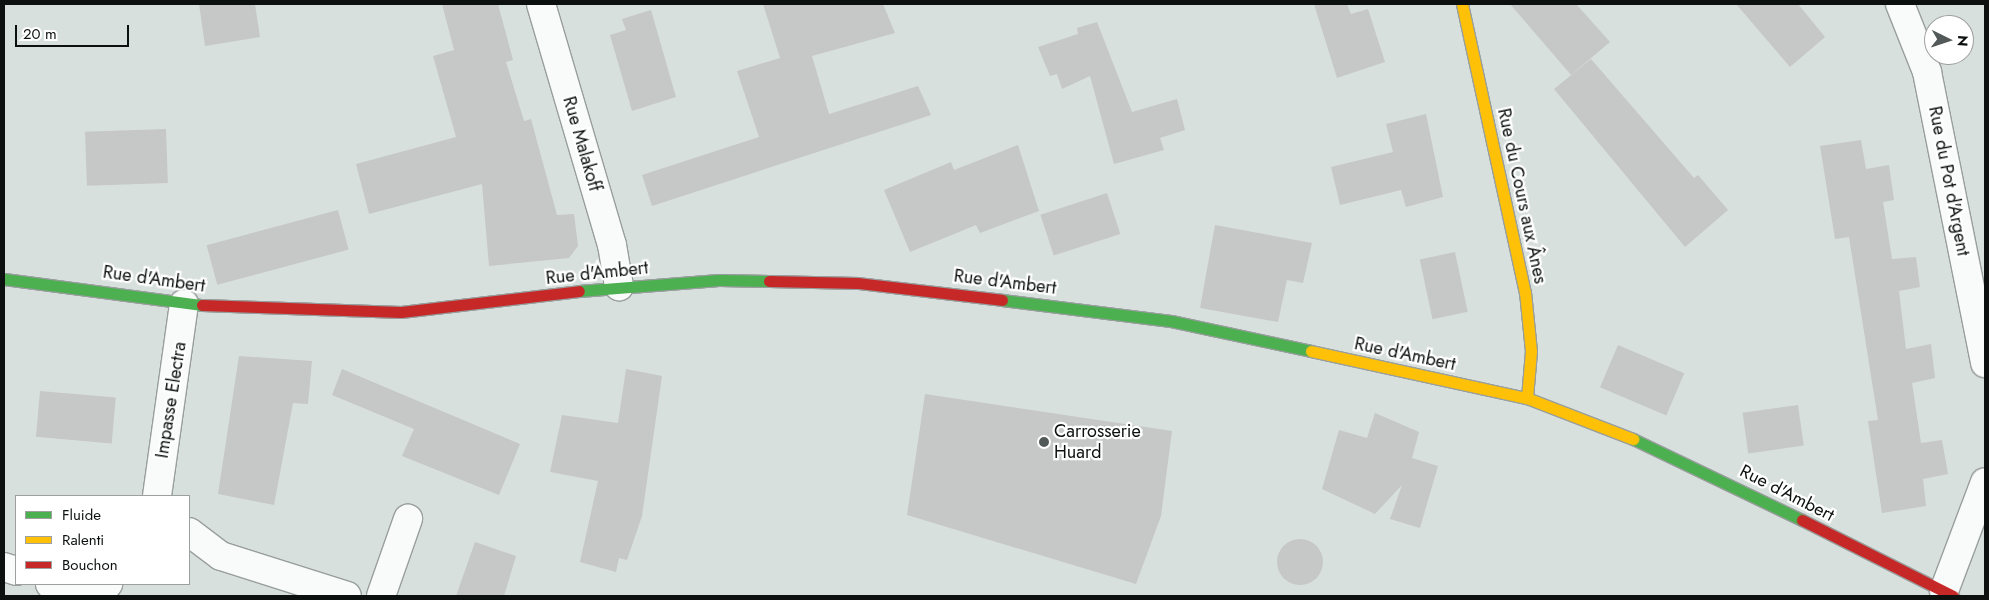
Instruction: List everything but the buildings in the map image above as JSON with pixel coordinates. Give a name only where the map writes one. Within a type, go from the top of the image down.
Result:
[{"type":"street","name":"Rue Malakoff","points":[[541,4],[612,245],[619,286]]},
{"type":"street","name":"Rue du Cours aux Ânes","points":[[1462,4],[1525,292],[1531,351],[1527,398]]},
{"type":"street","name":"Rue du Pot d'Argent","points":[[1900,4],[1927,72],[1985,363]]},
{"type":"street","name":"Rue d'Ambert","points":[[4,279],[128,292],[184,304],[401,312],[619,286],[720,280],[920,289],[1171,321],[1527,398],[1578,415],[1701,469],[1948,594]]},
{"type":"street","name":"Impasse Electra","points":[[157,495],[184,304]]},
{"type":"street","points":[[1948,594],[1985,482]]},
{"type":"street","points":[[381,596],[408,519]]},
{"type":"street","points":[[190,533],[222,556],[346,596]]},
{"type":"street","points":[[53,585],[84,596]]},
{"type":"street","points":[[98,596],[107,585]]},
{"type":"traffic: fast","points":[[4,279],[202,305]]},
{"type":"traffic: fast","points":[[579,291],[719,280],[769,281]]},
{"type":"traffic: fast","points":[[1002,300],[1171,321],[1311,351]]},
{"type":"traffic: fast","points":[[1633,439],[1802,520]]},
{"type":"traffic: slow","points":[[1462,4],[1525,292],[1531,351],[1527,398]]},
{"type":"traffic: slow","points":[[1311,351],[1527,398],[1633,439]]},
{"type":"traffic: jam","points":[[769,281],[858,283],[1002,300]]},
{"type":"traffic: jam","points":[[202,305],[401,312],[579,291]]},
{"type":"traffic: jam","points":[[1802,520],[1953,596]]},
{"type":"place","name":"Carrosserie Huard","points":[[1044,442]]}]
